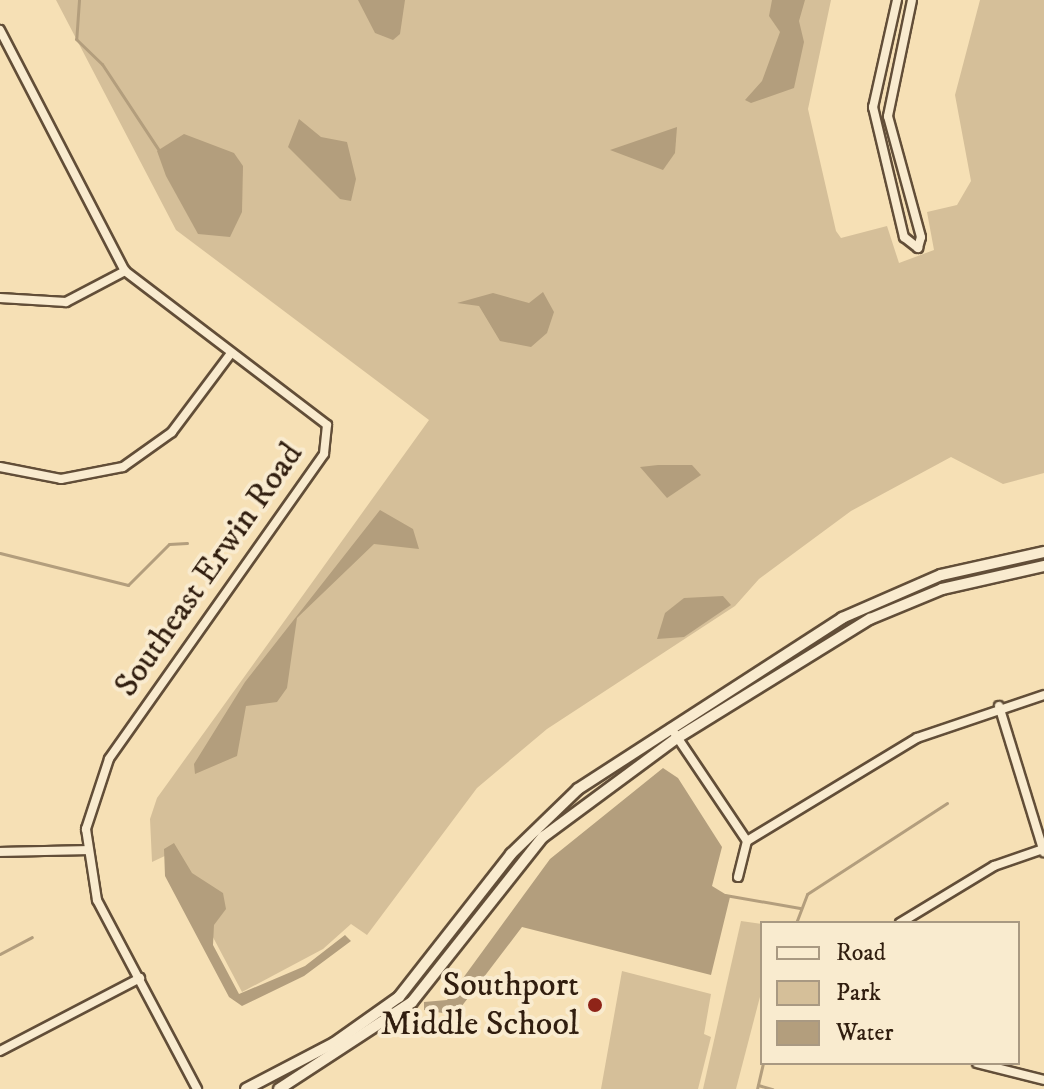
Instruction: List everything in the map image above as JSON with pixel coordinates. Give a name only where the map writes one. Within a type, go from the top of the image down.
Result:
[{"type":"street","points":[[897,0],[873,107],[904,237],[918,248],[921,237],[888,116],[900,43],[912,0]]},
{"type":"street","name":"Southeast Erwin Road","points":[[0,30],[125,271],[327,425],[327,447],[109,759],[94,791],[87,850],[97,900],[197,1089]]},
{"type":"street","points":[[886,43],[900,43]]},
{"type":"street","points":[[0,298],[66,302],[125,271]]},
{"type":"street","points":[[0,467],[61,479],[123,467],[172,432],[231,353]]},
{"type":"street","points":[[279,1089],[343,1054],[412,1002],[454,956],[543,837],[674,733],[777,659],[903,589],[990,560],[1044,552]]},
{"type":"street","points":[[246,1089],[334,1043],[399,997],[442,948],[534,828],[578,789],[907,602],[1044,566]]},
{"type":"street","points":[[903,589],[907,602]]},
{"type":"street","points":[[777,659],[784,670]]},
{"type":"street","points":[[738,877],[747,841],[908,743],[999,706],[1044,695]]},
{"type":"street","points":[[903,921],[994,866],[1043,851],[999,706]]},
{"type":"street","points":[[674,733],[747,841]]},
{"type":"street","points":[[534,828],[543,837]]},
{"type":"street","points":[[0,852],[87,850]]},
{"type":"street","points":[[442,948],[454,956]]},
{"type":"street","points":[[0,1051],[140,978]]},
{"type":"street","points":[[334,1043],[343,1054]]},
{"type":"street","points":[[988,1065],[1044,1080]]},
{"type":"green space","points":[[56,0],[831,0],[808,109],[836,231],[841,238],[887,226],[899,263],[934,250],[927,212],[957,205],[971,181],[955,95],[980,0],[1044,0],[1044,473],[1003,484],[951,457],[851,511],[759,579],[735,606],[547,729],[477,788],[367,935],[351,924],[323,949],[242,992],[169,854],[152,862],[150,819],[157,798],[429,420],[176,230]]},
{"type":"green space","points":[[741,921],[760,924],[760,997],[736,1089],[703,1089]]},
{"type":"green space","points":[[622,971],[711,994],[704,1034],[711,1037],[698,1089],[601,1089]]},
{"type":"water","points":[[358,0],[405,0],[400,34],[393,40],[375,33]]},
{"type":"water","points":[[772,0],[805,0],[799,21],[804,42],[794,88],[751,103],[745,100],[762,81],[780,32],[769,16]]},
{"type":"water","points":[[299,119],[321,137],[347,142],[356,179],[351,201],[340,199],[288,147]]},
{"type":"water","points":[[677,127],[675,153],[663,170],[610,150]]},
{"type":"water","points":[[184,134],[234,153],[243,166],[242,212],[230,237],[198,234],[166,176],[157,151]]},
{"type":"water","points":[[543,292],[554,312],[547,333],[531,347],[500,341],[479,306],[457,303],[493,293],[529,303]]},
{"type":"water","points":[[692,465],[701,475],[667,498],[640,467]]},
{"type":"water","points":[[380,510],[413,529],[419,549],[374,544],[297,618],[287,688],[277,702],[246,706],[237,756],[195,774],[194,764],[245,682]]},
{"type":"water","points":[[723,596],[731,605],[684,637],[657,639],[665,613],[684,598]]},
{"type":"water","points":[[663,768],[678,778],[722,847],[712,886],[730,897],[711,975],[522,927],[455,1015],[424,1010],[424,1002],[447,1000],[550,859]]},
{"type":"water","points":[[174,843],[192,873],[223,893],[226,909],[214,925],[213,945],[239,994],[305,966],[345,935],[351,941],[304,976],[242,1006],[229,997],[165,876],[164,849]]},
{"type":"waterway","points":[[79,0],[76,39],[102,64],[158,149]]},
{"type":"waterway","points":[[0,553],[128,585],[169,544],[187,543]]},
{"type":"waterway","points":[[797,921],[807,894],[947,803]]},
{"type":"waterway","points":[[725,895],[800,908]]},
{"type":"waterway","points":[[0,954],[32,937]]},
{"type":"waterway","points":[[757,1089],[763,1065]]},
{"type":"waterway","points":[[758,1085],[772,1089]]},
{"type":"place","name":"Southport Middle School","points":[[595,1005]]}]
